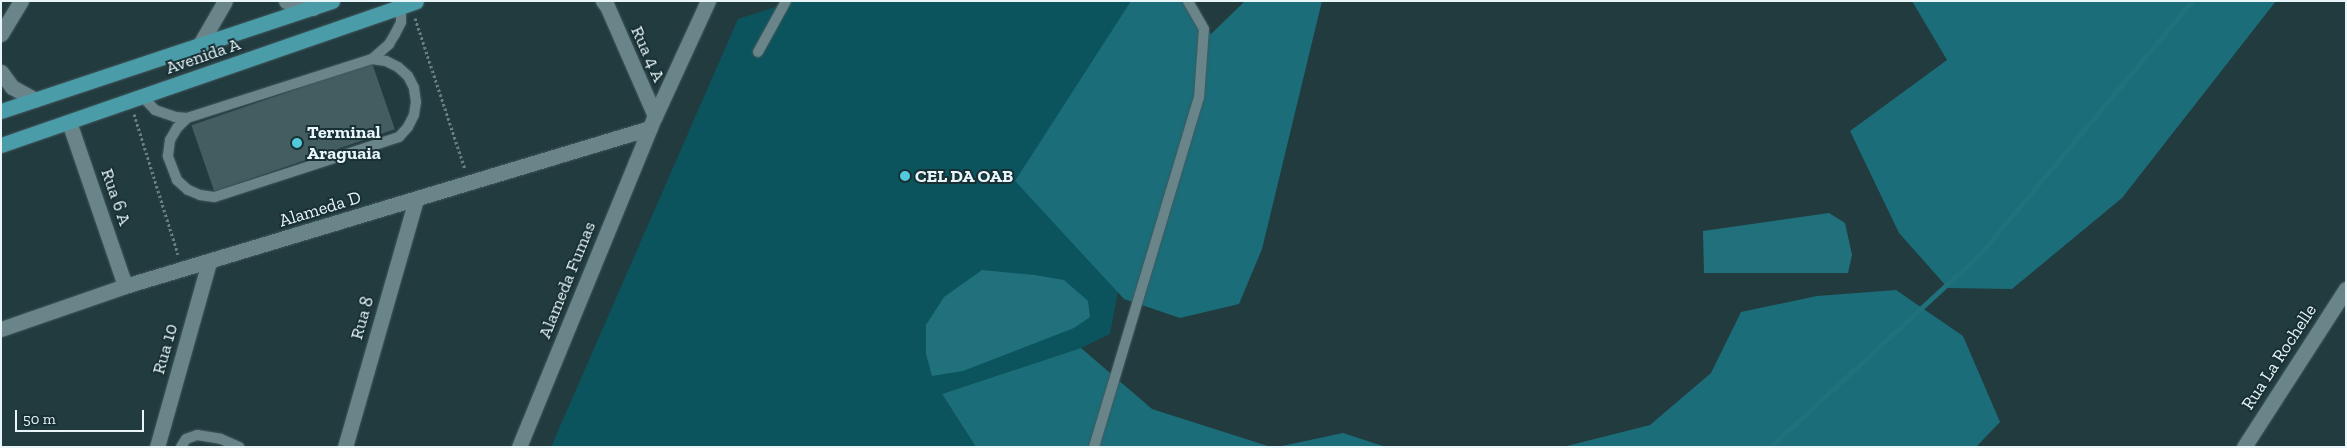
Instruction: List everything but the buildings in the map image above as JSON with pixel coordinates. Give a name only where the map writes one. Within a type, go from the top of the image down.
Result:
[{"type":"main road","name":"Avenida A","points":[[1,111],[332,1]]},
{"type":"main road","name":"Avenida A","points":[[1,145],[416,1]]},
{"type":"street","points":[[1,34],[21,1]]},
{"type":"street","points":[[199,46],[226,1]]},
{"type":"street","points":[[286,1],[296,7],[313,8]]},
{"type":"street","name":"Alameda Fumas","points":[[519,447],[653,122],[708,1]]},
{"type":"street","name":"Rua 4 A","points":[[606,3],[653,122]]},
{"type":"street","points":[[1,72],[12,87],[35,100]]},
{"type":"street","name":"Rua 6 A","points":[[69,122],[125,286]]},
{"type":"street","name":"Alameda D","points":[[1,328],[125,286],[416,200],[653,122]]},
{"type":"street","name":"Rua 8","points":[[345,447],[416,200]]},
{"type":"street","name":"Rua 10","points":[[157,447],[209,262]]},
{"type":"street","name":"Rua La Rochelle","points":[[2244,447],[2346,289]]},
{"type":"lane","points":[[758,52],[786,1]]},
{"type":"lane","points":[[1094,447],[1199,98],[1204,29],[1188,1]]},
{"type":"lane","points":[[142,96],[155,110],[175,117],[187,118],[372,59],[389,44],[395,34],[401,22],[401,6]]},
{"type":"lane","points":[[187,118],[177,128],[170,140],[168,154],[172,169],[177,180],[188,190],[200,195],[214,197],[399,137],[408,127],[414,115],[416,102],[414,88],[408,76],[398,67],[386,61],[372,59]]},
{"type":"lane","points":[[181,447],[186,439],[197,435],[221,439],[239,447]]},
{"type":"path","points":[[415,18],[465,170]]},
{"type":"path","points":[[134,114],[181,264]]},
{"type":"shaded area","name":"CEL DA OAB","points":[[794,1],[1173,1],[1110,334],[1081,348],[942,394],[976,447],[551,447],[738,19]]},
{"type":"shaded area","points":[[1131,1],[1189,1],[1211,34],[1245,1],[1322,1],[1262,249],[1239,304],[1180,318],[1124,299],[1015,181]]},
{"type":"shaded area","points":[[1912,1],[2276,1],[2122,198],[2012,289],[1948,288],[1899,233],[1850,131],[1947,60]]},
{"type":"shaded area","points":[[1829,213],[1845,223],[1852,255],[1848,273],[1704,273],[1703,231]]},
{"type":"shaded area","points":[[982,270],[1064,280],[1088,301],[1090,317],[1074,328],[963,371],[932,376],[926,354],[926,325],[944,297]]},
{"type":"shaded area","points":[[1896,290],[1963,336],[2000,422],[1976,447],[1563,447],[1650,425],[1711,373],[1741,312],[1817,296]]},
{"type":"shaded area","points":[[1081,348],[1152,409],[1271,447],[976,447],[942,394]]},
{"type":"shaded area","points":[[1343,433],[1386,447],[1277,447]]},
{"type":"waterway","points":[[1770,447],[1979,255],[2192,1]]},
{"type":"place","name":"Terminal Araguaia","points":[[297,143]]},
{"type":"place","name":"CEL DA OAB","points":[[905,176]]}]
